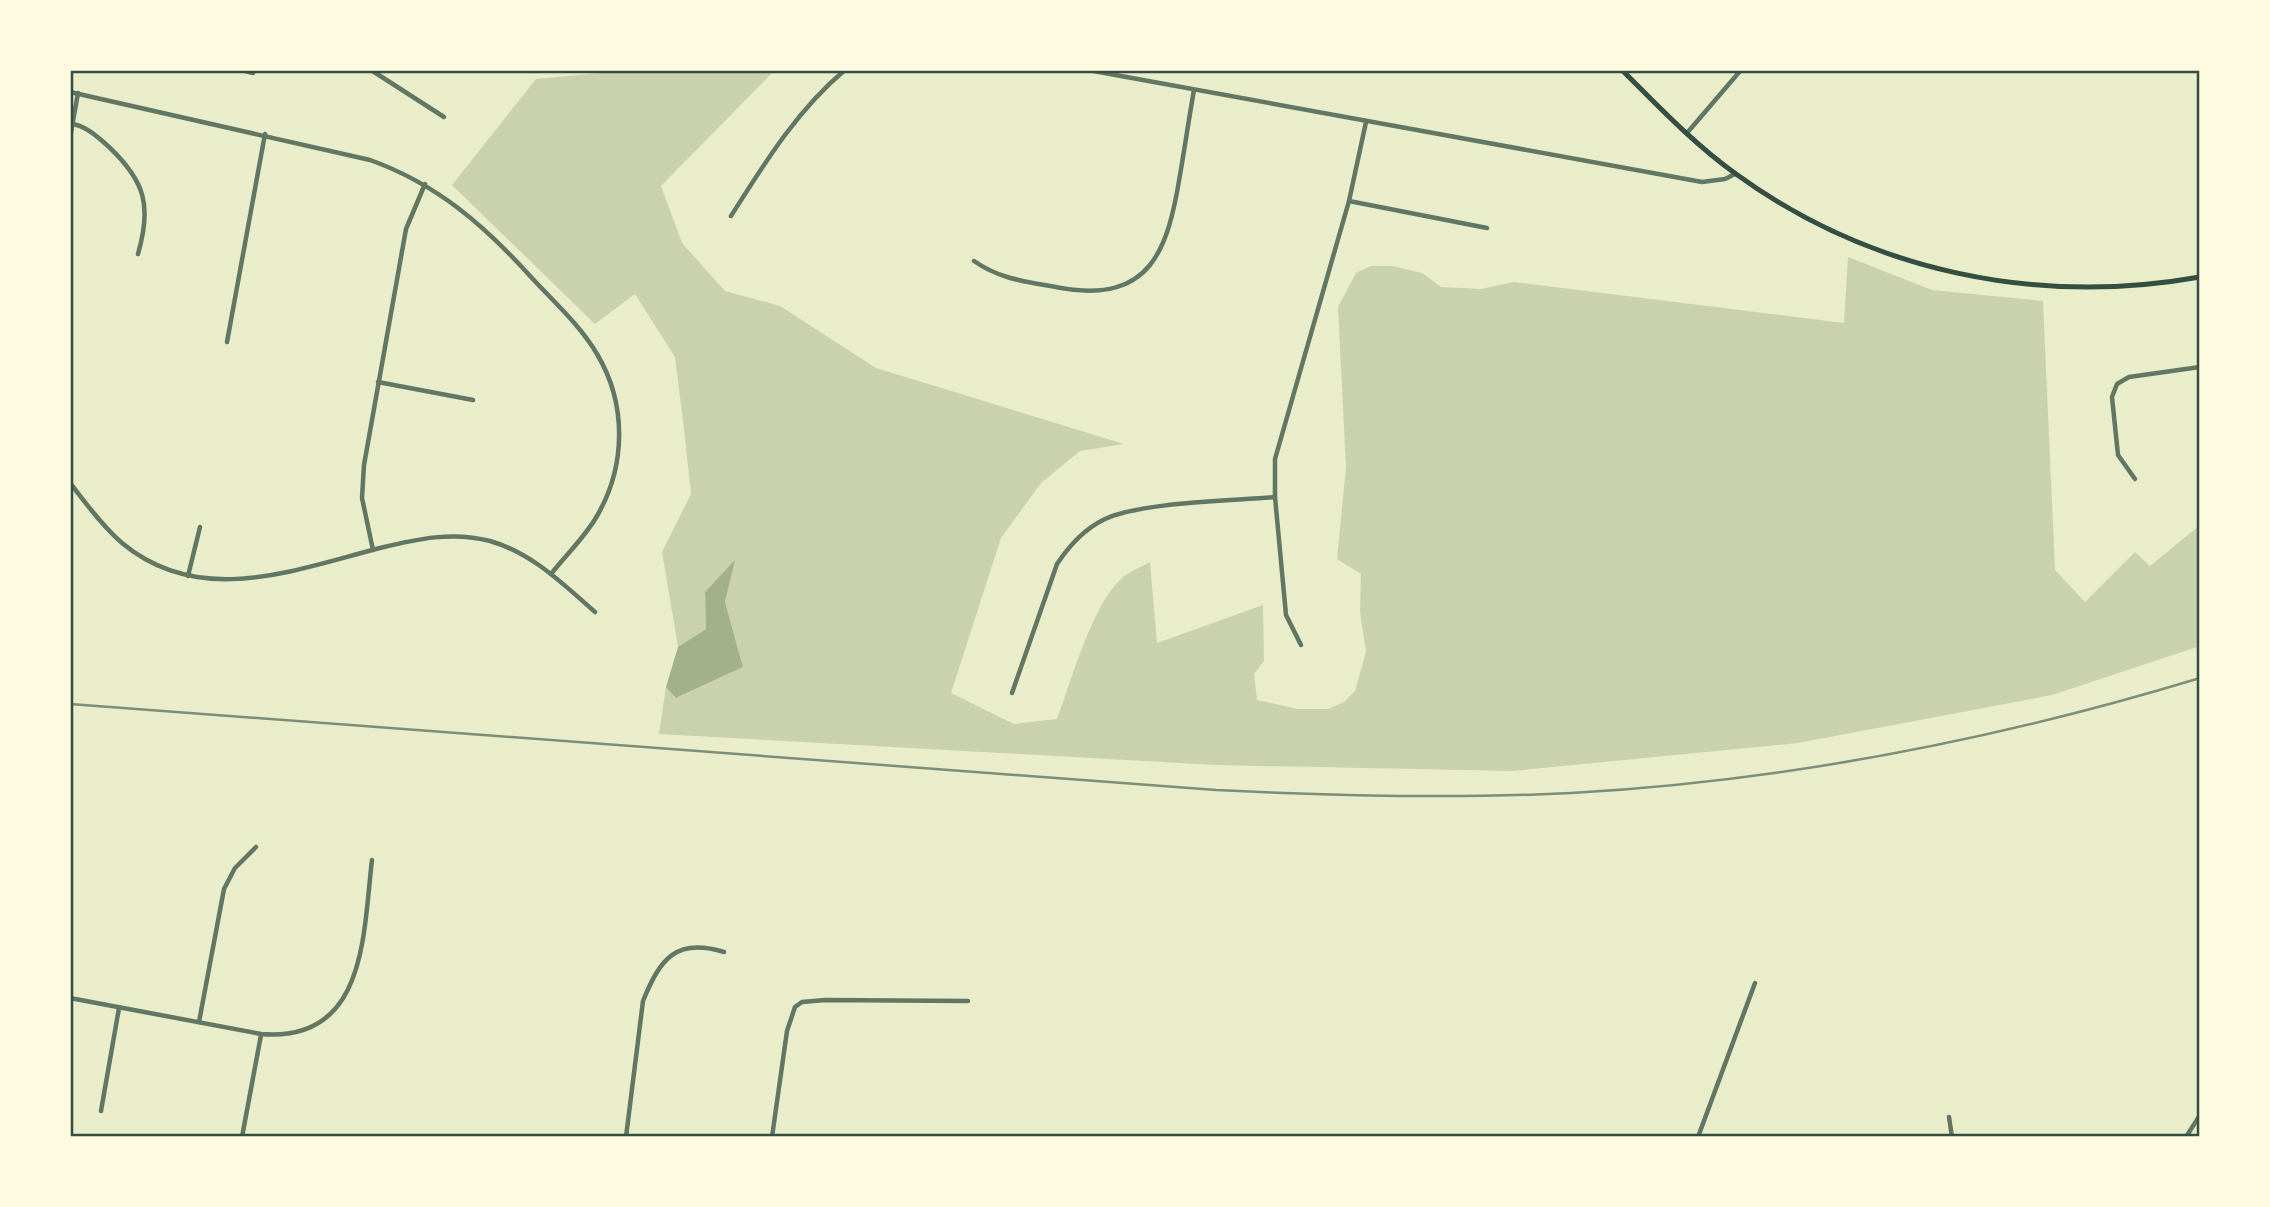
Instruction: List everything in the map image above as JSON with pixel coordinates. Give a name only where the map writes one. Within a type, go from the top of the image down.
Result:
[{"type":"main road","points":[[1622,70],[1687,133],[1735,174],[1779,203],[1839,235],[1895,257],[1952,273],[2025,285],[2089,289],[2136,287],[2200,277]]},
{"type":"street","points":[[241,70],[253,73]]},
{"type":"street","points":[[371,70],[444,117]]},
{"type":"street","points":[[732,216],[789,129],[822,90],[845,70]]},
{"type":"street","points":[[1088,70],[1702,182],[1725,179],[1735,174]]},
{"type":"street","points":[[1687,133],[1741,70]]},
{"type":"street","points":[[974,261],[1000,277],[1074,290],[1110,289],[1141,274],[1156,258],[1169,233],[1194,90]]},
{"type":"street","points":[[70,92],[351,153],[425,184],[477,220],[505,248],[589,342],[611,385],[620,440],[610,488],[589,528],[551,574]]},
{"type":"street","points":[[70,138],[78,93]]},
{"type":"street","points":[[1301,646],[1286,615],[1275,497],[1279,442],[1349,201],[1366,122]]},
{"type":"street","points":[[73,124],[87,129],[108,146],[139,183],[145,204],[138,254]]},
{"type":"street","points":[[227,342],[265,134]]},
{"type":"street","points":[[373,550],[365,516],[362,481],[406,229],[425,184]]},
{"type":"street","points":[[1349,201],[1488,228]]},
{"type":"street","points":[[2135,479],[2118,455],[2112,397],[2116,384],[2129,377],[2200,367]]},
{"type":"street","points":[[379,382],[473,400]]},
{"type":"street","points":[[70,483],[124,544],[164,568],[188,576],[223,581],[254,579],[435,537],[476,538],[523,554],[595,612]]},
{"type":"street","points":[[1012,692],[1057,564],[1066,550],[1090,528],[1103,519],[1133,510],[1275,497]]},
{"type":"street","points":[[188,576],[200,527]]},
{"type":"street","points":[[199,1022],[224,889],[235,868],[256,847]]},
{"type":"street","points":[[70,998],[261,1034],[288,1034],[308,1029],[339,1006],[349,993],[359,963],[372,860]]},
{"type":"street","points":[[626,1137],[643,1001],[654,978],[668,958],[691,946],[724,952]]},
{"type":"street","points":[[1698,1137],[1755,983]]},
{"type":"street","points":[[772,1137],[786,1031],[795,1007],[802,1002],[968,1000]]},
{"type":"street","points":[[101,1111],[119,1008]]},
{"type":"street","points":[[242,1137],[261,1034]]},
{"type":"street","points":[[2186,1137],[2200,1115]]},
{"type":"street","points":[[1949,1117],[1952,1137]]},
{"type":"shaded area","points":[[632,70],[775,70],[661,186],[682,243],[725,291],[780,306],[876,368],[1124,444],[1080,451],[1041,483],[1001,538],[951,693],[1014,724],[1057,719],[1083,645],[1110,591],[1121,579],[1150,562],[1157,643],[1263,605],[1264,661],[1254,674],[1257,700],[1298,709],[1328,709],[1344,702],[1355,691],[1366,652],[1360,612],[1361,574],[1337,559],[1346,467],[1338,307],[1356,273],[1371,266],[1393,266],[1422,273],[1441,287],[1481,289],[1514,282],[1844,323],[1848,257],[1932,290],[2043,301],[2055,570],[2085,602],[2135,552],[2150,566],[2200,525],[2200,646],[2052,695],[1798,743],[1512,771],[1216,765],[659,734],[666,687],[677,698],[743,667],[725,602],[734,562],[705,592],[706,629],[678,647],[662,552],[691,494],[675,357],[635,294],[595,324],[452,185],[536,79]]},
{"type":"shaded area","points":[[735,560],[725,602],[743,667],[676,698],[666,687],[678,647],[706,629],[705,592]]},
{"type":"railway","points":[[70,704],[1216,790],[1482,796],[1651,787],[1810,768],[2046,720],[2200,678]]}]
